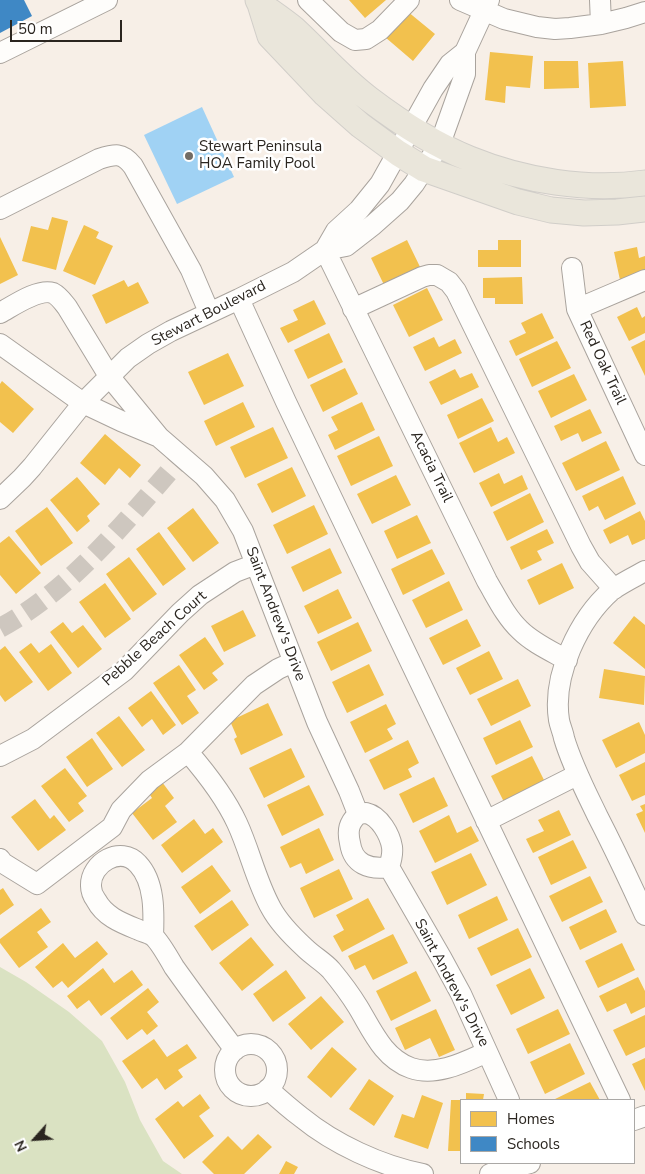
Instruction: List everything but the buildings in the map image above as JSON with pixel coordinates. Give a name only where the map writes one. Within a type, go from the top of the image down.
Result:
[{"type":"main road","points":[[259,2],[294,30],[369,99],[412,129],[469,158],[492,167],[531,178],[569,184],[645,183]]},
{"type":"main road","points":[[259,2],[270,36],[324,94],[360,125],[398,153],[424,169],[518,202],[552,210],[592,213],[645,209]]},
{"type":"street","points":[[0,54],[107,0]]},
{"type":"street","points":[[308,0],[341,32],[355,40],[366,39],[380,30],[409,0]]},
{"type":"street","points":[[460,0],[486,6],[504,20],[546,28],[570,28],[601,24],[645,12]]},
{"type":"street","points":[[600,0],[601,24]]},
{"type":"street","name":"Stewart Boulevard","points":[[325,250],[346,246],[373,225],[400,201],[424,169],[440,144],[464,74],[465,52],[486,6]]},
{"type":"street","name":"Stewart Boulevard","points":[[0,499],[32,467],[83,403],[128,358],[171,331],[294,272],[325,250],[336,231],[359,210],[380,184],[433,89],[450,64],[465,52]]},
{"type":"street","points":[[0,209],[99,159],[110,155],[127,159],[133,166],[191,270],[209,312]]},
{"type":"street","name":"Acacia Trail","points":[[325,250],[487,581],[505,612],[520,630],[538,645],[567,660]]},
{"type":"street","name":"Red Oak Trail","points":[[572,268],[577,309],[645,455]]},
{"type":"street","points":[[353,309],[429,275],[437,275],[449,282],[456,291],[581,546],[590,562],[614,589]]},
{"type":"street","points":[[577,309],[645,280]]},
{"type":"street","points":[[0,313],[35,294],[53,293],[60,298],[68,307],[110,376],[159,437]]},
{"type":"street","points":[[239,299],[286,402],[620,1099]]},
{"type":"street","points":[[0,344],[83,403],[159,437]]},
{"type":"street","name":"Saint Andrew's Drive","points":[[159,437],[204,476],[225,500],[243,531],[317,722],[350,791],[358,814]]},
{"type":"street","name":"Pebble Beach Court","points":[[4,754],[34,739],[124,671],[180,612],[200,595],[236,572],[256,564]]},
{"type":"street","points":[[645,571],[614,589],[601,601],[585,622],[576,638],[562,674],[558,709],[559,721],[577,775],[645,915]]},
{"type":"street","points":[[0,859],[3,863],[37,884],[112,827],[122,810],[150,780],[188,752],[254,685],[278,669],[293,662]]},
{"type":"street","points":[[188,752],[222,795],[231,811],[259,882],[281,924],[304,947],[330,968],[357,1006],[378,1042],[389,1055],[400,1063],[412,1068],[436,1070],[464,1062],[487,1052]]},
{"type":"street","points":[[486,821],[577,775]]},
{"type":"street","points":[[358,814],[374,817],[386,831],[392,849],[389,867],[379,869],[366,866],[357,860],[351,851],[348,835],[349,828],[352,820],[358,814]]},
{"type":"street","points":[[112,827],[117,855]]},
{"type":"street","points":[[153,936],[153,906],[150,888],[146,875],[140,865],[132,858],[117,855],[102,863],[94,871],[90,880],[91,891],[98,904],[107,914],[119,922],[153,936],[235,1050]]},
{"type":"street","name":"Saint Andrew's Drive","points":[[389,867],[461,994],[509,1099]]},
{"type":"street","points":[[253,1044],[262,1047],[270,1053],[275,1062],[277,1072],[274,1081],[268,1089],[260,1095],[249,1096],[239,1093],[231,1087],[226,1078],[225,1068],[228,1058],[235,1050],[243,1045],[253,1044]]},
{"type":"street","points":[[268,1089],[301,1117],[335,1140],[391,1166],[423,1174]]},
{"type":"street","points":[[490,1174],[526,1164]]},
{"type":"green space","points":[[0,967],[26,982],[69,1012],[102,1041],[125,1082],[140,1120],[163,1161],[182,1174],[0,1174]]},
{"type":"water","name":"Stewart Peninsula HOA Family Pool","points":[[202,107],[234,177],[177,204],[144,135]]},
{"type":"tunnel","points":[[0,628],[27,612],[76,573],[120,528],[182,457]]},
{"type":"place","name":"Stewart Peninsula HOA Family Pool","points":[[189,156]]}]
